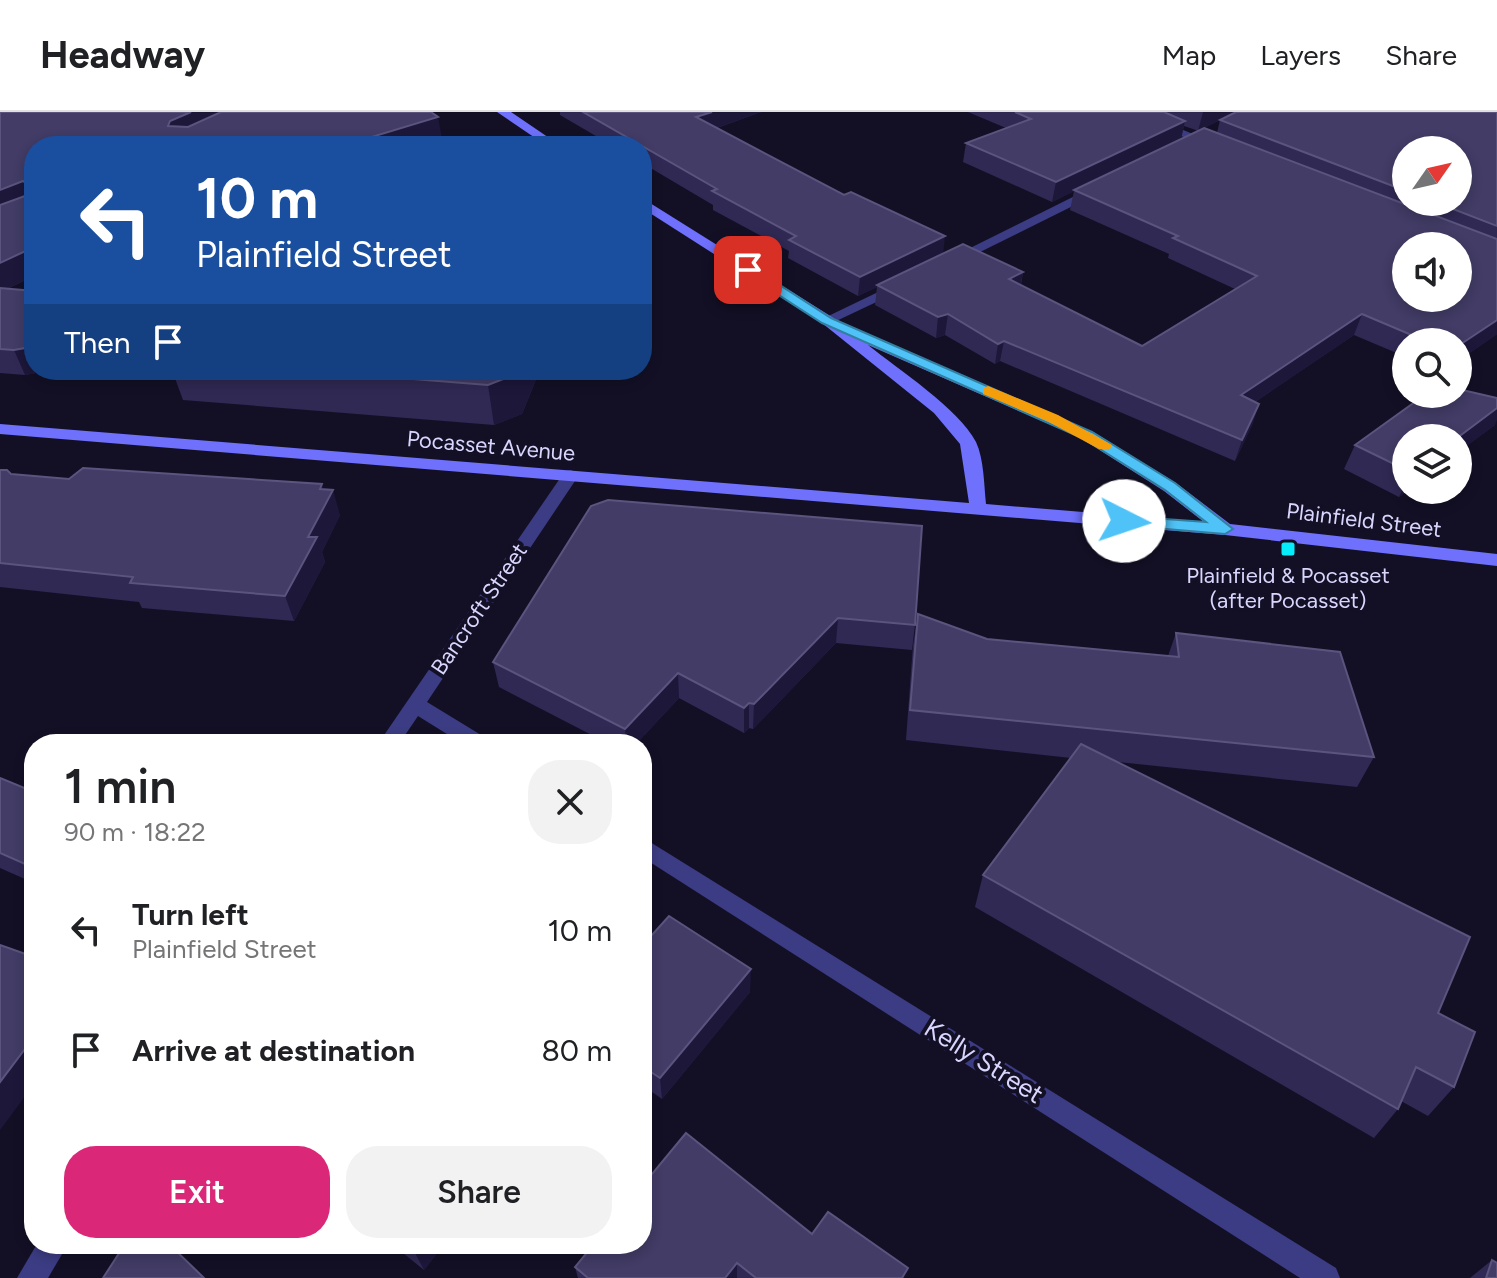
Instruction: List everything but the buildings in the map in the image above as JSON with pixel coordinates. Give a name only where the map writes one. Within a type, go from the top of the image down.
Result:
[{"type":"main road","points":[[503,112],[540,136]]},
{"type":"main road","points":[[652,208],[827,320],[940,410],[961,432],[972,455],[978,511]]},
{"type":"main road","points":[[827,320],[1087,435],[1170,487],[1225,529]]},
{"type":"main road","name":"Pocasset Avenue","points":[[0,429],[978,511]]},
{"type":"main road","name":"Plainfield Street","points":[[978,511],[1225,529],[1497,560]]},
{"type":"street","points":[[1129,112],[1192,142],[1226,150]]},
{"type":"street","points":[[1192,142],[1211,132]]},
{"type":"street","points":[[936,269],[1109,183]]},
{"type":"street","points":[[827,320],[910,281]]},
{"type":"street","name":"Bancroft Street","points":[[395,734],[571,475]]},
{"type":"street","points":[[415,704],[463,734]]},
{"type":"street","name":"Kelly Street","points":[[652,852],[1326,1278]]},
{"type":"street","points":[[31,1278],[47,1254]]},
{"type":"slow traffic","points":[[988,391],[1053,418],[1105,445]]},
{"type":"place","name":"Plainfield & Pocasset (after Pocasset)","points":[[1288,549]]},
{"type":"route","points":[[748,270],[827,320],[1087,435],[1170,487],[1225,529],[1124,521]]}]
